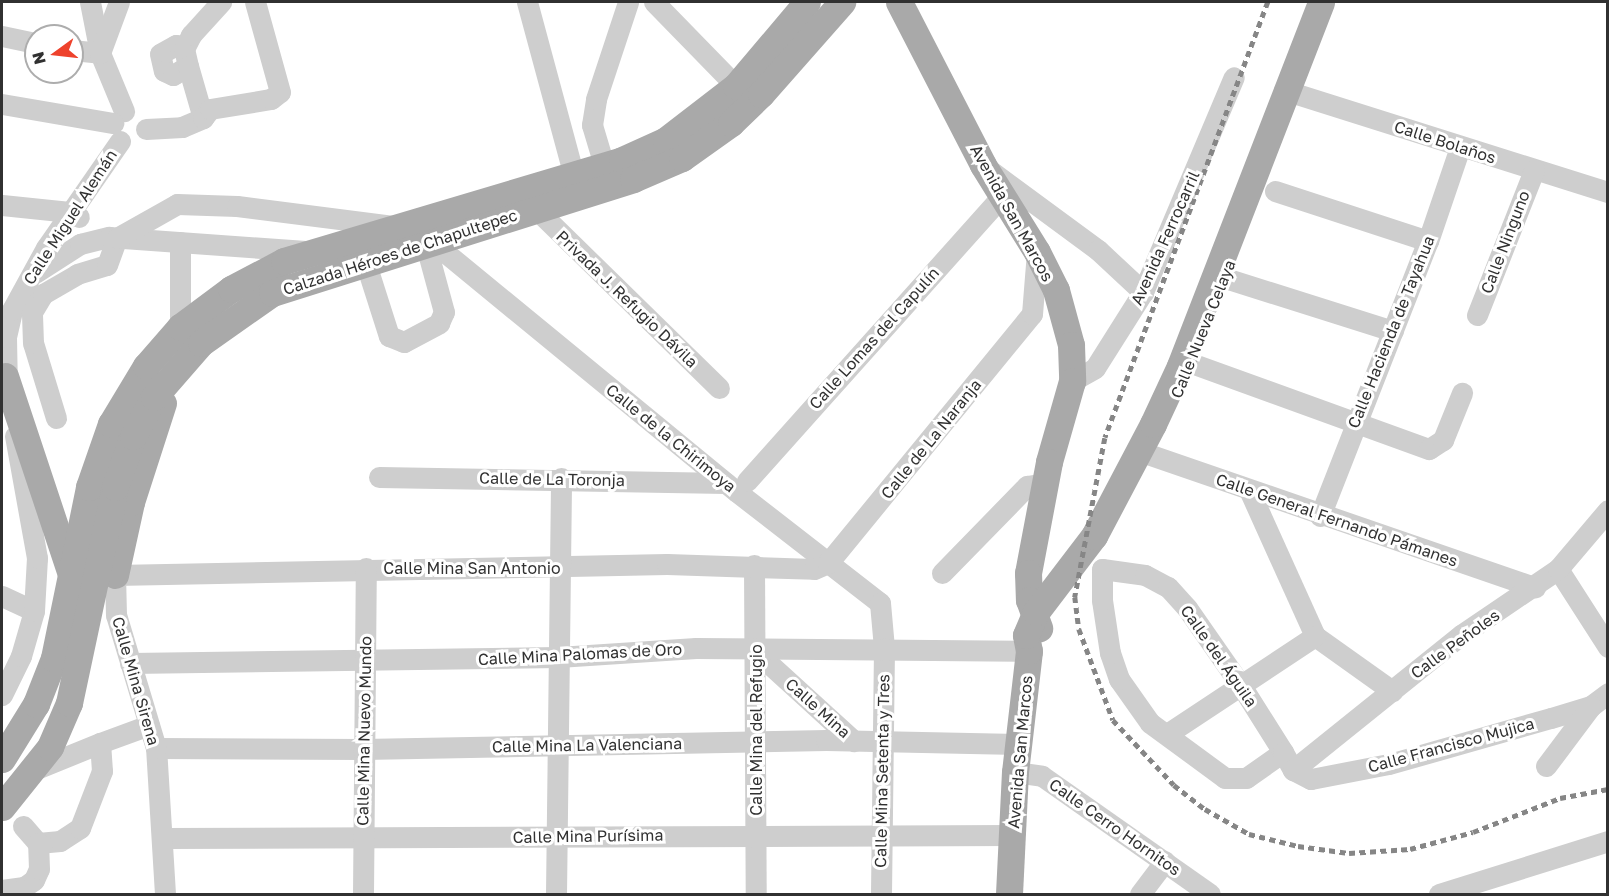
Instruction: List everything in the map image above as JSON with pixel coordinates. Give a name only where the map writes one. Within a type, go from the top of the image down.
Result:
[{"type":"main road","name":"Calzada Héroes de Chapultepec","points":[[2,759],[43,690],[54,658],[89,487],[111,424],[146,366],[180,327],[248,279],[312,252],[604,165],[666,140],[736,86],[807,2]]},
{"type":"main road","name":"Calzada Héroes de Chapultepec","points":[[2,807],[34,770],[50,747],[77,675],[121,466],[143,416],[168,379],[201,344],[246,309],[273,293],[427,241],[659,170],[701,145],[761,94],[842,2]]},
{"type":"main road","name":"Avenida San Marcos","points":[[899,2],[983,165],[1037,252],[1061,309],[1071,345],[1072,381],[1045,483],[1029,573],[1029,600],[1036,612],[1026,636],[1035,645]]},
{"type":"main road","name":"Calle Nueva Celaya","points":[[1035,645],[1071,586],[1095,557],[1143,452],[1180,366],[1321,2]]},
{"type":"main road","name":"Calle Nueva Celaya","points":[[1036,612],[1084,552],[1143,452],[1191,363],[1225,278],[1288,91],[1329,2]]},
{"type":"main road","points":[[5,376],[71,573]]},
{"type":"main road","points":[[115,575],[131,502],[158,423],[168,379]]},
{"type":"main road","name":"Avenida San Marcos","points":[[1019,894],[1020,772],[1018,744],[1035,645]]},
{"type":"main road","name":"Avenida San Marcos","points":[[1009,894],[1013,835],[1035,645]]},
{"type":"street","points":[[90,2],[100,53],[121,130]]},
{"type":"street","points":[[100,53],[119,2]]},
{"type":"street","points":[[203,118],[186,57],[191,35],[221,2]]},
{"type":"street","points":[[121,130],[140,114],[147,129],[182,127],[203,118],[210,110],[272,99],[280,92],[255,2]]},
{"type":"street","points":[[527,2],[573,174]]},
{"type":"street","points":[[604,165],[592,125],[596,99],[628,2]]},
{"type":"street","points":[[654,2],[736,86]]},
{"type":"street","points":[[2,36],[24,41]]},
{"type":"street","points":[[84,51],[100,53]]},
{"type":"street","name":"Avenida Ferrocarril","points":[[1072,381],[1095,369],[1143,292],[1234,77]]},
{"type":"street","name":"Calle Bolaños","points":[[1288,91],[1608,192]]},
{"type":"street","points":[[2,104],[121,130]]},
{"type":"street","name":"Calle Miguel Alemán","points":[[2,695],[21,656],[34,611],[37,558],[5,376],[6,337],[12,310],[23,289],[76,216],[121,130],[142,139],[147,129]]},
{"type":"street","name":"Calle Hacienda de Tayahua","points":[[1320,516],[1355,421],[1428,241],[1460,147]]},
{"type":"street","points":[[983,165],[1098,250],[1143,292]]},
{"type":"street","name":"Calle Ninguno","points":[[1477,315],[1534,170]]},
{"type":"street","points":[[1275,191],[1428,241]]},
{"type":"street","name":"Calle Lomas del Capulín","points":[[747,481],[1002,196]]},
{"type":"street","points":[[23,289],[50,260],[80,244],[113,237],[177,204],[237,206],[395,226]]},
{"type":"street","points":[[2,206],[76,216],[85,235],[312,252]]},
{"type":"street","name":"Privada J. Refugio Dávila","points":[[536,209],[719,388]]},
{"type":"street","points":[[56,417],[33,343],[33,312],[43,294],[77,274],[107,265],[113,237]]},
{"type":"street","points":[[365,261],[389,336],[404,342],[439,323],[444,312],[427,241]]},
{"type":"street","name":"Calle de la Chirimoya","points":[[427,241],[726,483],[880,603],[884,648]]},
{"type":"street","points":[[180,242],[180,327]]},
{"type":"street","name":"Calle de La Naranja","points":[[828,563],[1032,314],[1037,252]]},
{"type":"street","points":[[1225,278],[1393,331]]},
{"type":"street","points":[[1191,363],[1429,449],[1443,440],[1462,393]]},
{"type":"street","name":"Calle General Fernando Pámanes","points":[[1143,452],[1250,492],[1535,587]]},
{"type":"street","name":"Calle de La Toronja","points":[[379,477],[561,478],[726,483]]},
{"type":"street","points":[[556,894],[561,478]]},
{"type":"street","points":[[942,573],[1027,486],[1045,483]]},
{"type":"street","points":[[1250,492],[1315,636],[1392,691]]},
{"type":"street","name":"Calle Peñoles","points":[[1167,734],[1225,778],[1246,778],[1296,767],[1461,635],[1558,570],[1608,510]]},
{"type":"street","name":"Calle Mina San Antonio","points":[[115,575],[366,568],[754,565],[814,569],[828,563]]},
{"type":"street","name":"Calle Mina del Refugio","points":[[754,565],[756,894]]},
{"type":"street","name":"Calle Mina Nuevo Mundo","points":[[363,894],[366,568]]},
{"type":"street","name":"Calle del Águila","points":[[1167,734],[1150,723],[1119,679],[1106,634],[1102,569],[1145,574],[1168,587],[1187,608],[1296,767]]},
{"type":"street","points":[[1558,570],[1608,647]]},
{"type":"street","name":"Calle Mina Sirena","points":[[115,575],[116,615],[156,748],[164,838],[165,894]]},
{"type":"street","points":[[2,596],[34,611]]},
{"type":"street","points":[[1167,734],[1242,687],[1315,636]]},
{"type":"street","name":"Calle Mina Palomas de Oro","points":[[130,663],[558,657],[696,648],[755,651],[1035,645]]},
{"type":"street","name":"Calle Mina Setenta y Tres","points":[[881,894],[880,744],[884,648]]},
{"type":"street","name":"Calle Mina","points":[[755,651],[854,741]]},
{"type":"street","name":"Calle Francisco Mujica","points":[[1546,766],[1591,706],[1608,693]]},
{"type":"street","name":"Calle Francisco Mujica","points":[[1296,767],[1389,764],[1591,706]]},
{"type":"street","points":[[34,770],[149,725]]},
{"type":"street","name":"Calle Mina La Valenciana","points":[[156,748],[363,749],[854,741],[880,744],[1018,744]]},
{"type":"street","points":[[38,843],[60,841],[80,828],[102,771],[100,743]]},
{"type":"street","name":"Calle Cerro Hornitos","points":[[1020,772],[1042,776],[1210,894]]},
{"type":"street","points":[[2,890],[24,887],[34,880],[39,869],[38,843],[23,826]]},
{"type":"street","name":"Calle Mina Purísima","points":[[164,838],[756,834],[1013,835]]},
{"type":"street","points":[[1439,894],[1608,841]]},
{"type":"street","points":[[1140,894],[1165,861]]},
{"type":"railway","points":[[1268,2],[1105,438],[1075,597],[1079,629],[1113,720],[1174,785],[1205,809],[1249,834],[1298,846],[1349,853],[1410,849],[1473,832],[1560,798],[1608,789]]}]
